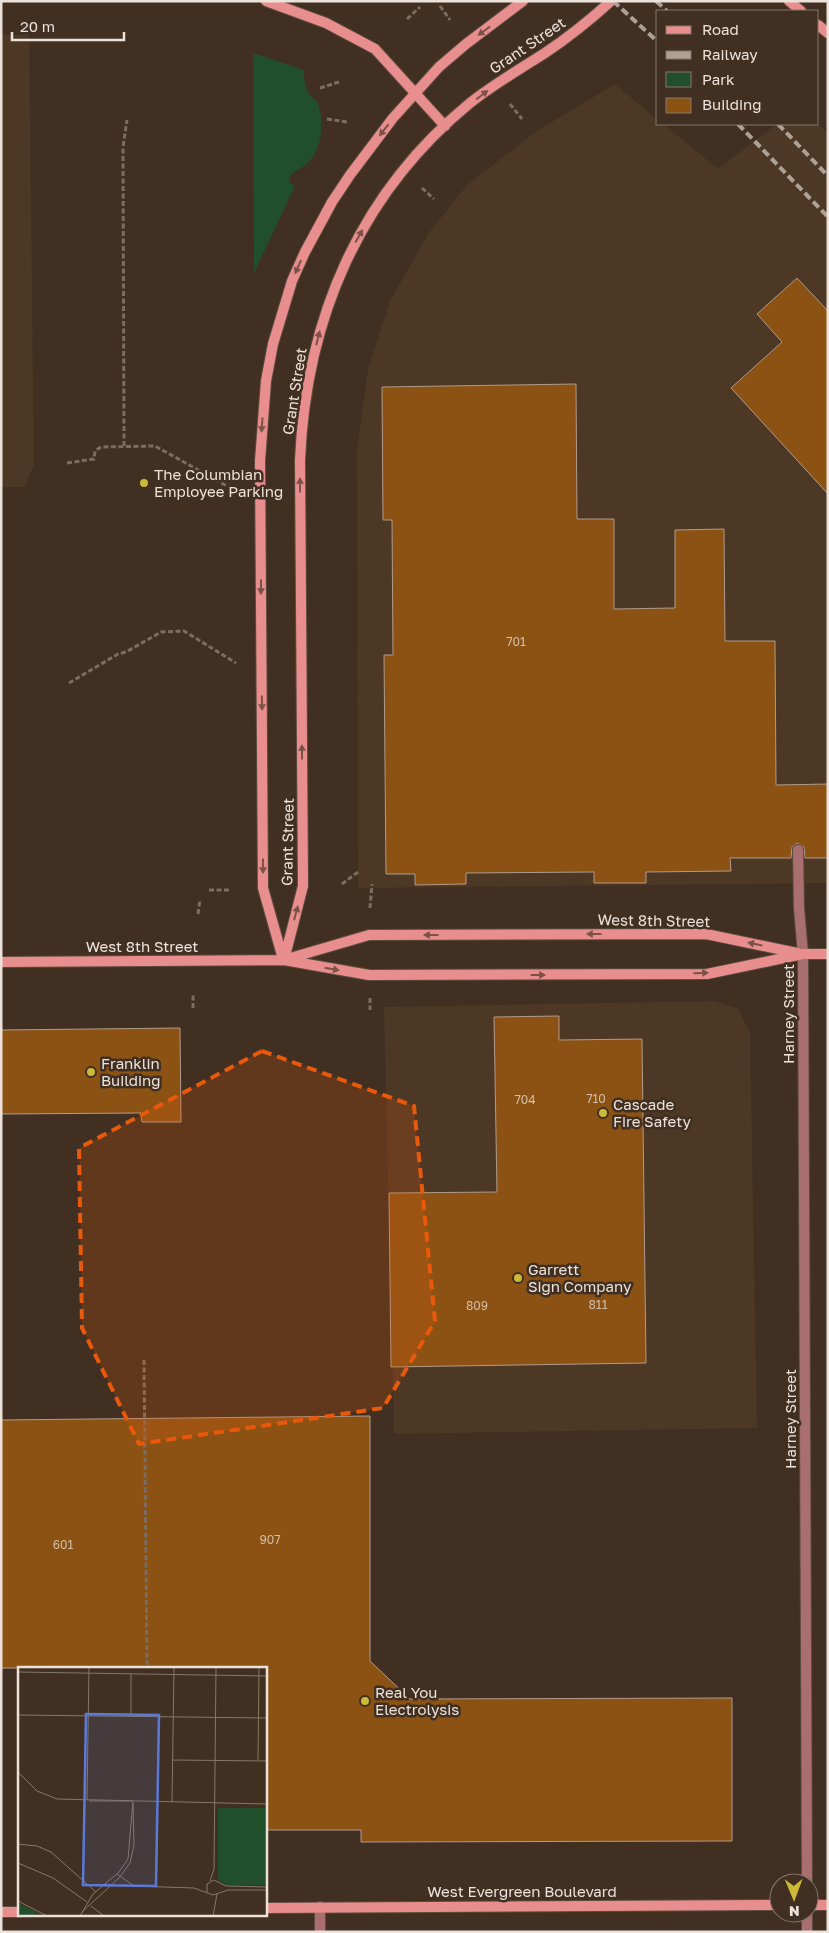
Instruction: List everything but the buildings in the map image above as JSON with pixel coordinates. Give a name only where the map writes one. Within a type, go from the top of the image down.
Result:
[{"type":"street","points":[[266,1],[326,23],[375,48],[445,126]]},
{"type":"street","name":"Grant Street","points":[[284,960],[263,888],[260,461],[266,381],[273,344],[292,281],[305,252],[332,202],[373,144],[415,92],[466,44],[523,1]]},
{"type":"street","name":"Grant Street","points":[[284,960],[303,886],[300,460],[302,420],[306,387],[330,296],[367,221],[403,171],[445,126],[489,89],[572,34],[611,1]]},
{"type":"street","points":[[789,1],[800,10]]},
{"type":"street","name":"Harney Street","points":[[798,850],[799,908],[803,954],[807,1873]]},
{"type":"street","name":"West 8th Street","points":[[284,960],[370,935],[706,934],[803,954]]},
{"type":"street","points":[[803,954],[828,954]]},
{"type":"street","name":"West 8th Street","points":[[1,962],[284,960],[369,975],[707,974],[803,954]]},
{"type":"street","name":"West Evergreen Boulevard","points":[[266,1908],[769,1905]]},
{"type":"street","points":[[320,1907],[320,1932]]},
{"type":"street","points":[[1,1912],[18,1912]]},
{"type":"path","points":[[440,6],[450,20]]},
{"type":"path","points":[[408,19],[420,7]]},
{"type":"path","points":[[320,88],[339,82]]},
{"type":"path","points":[[509,103],[522,119]]},
{"type":"path","points":[[327,119],[347,122]]},
{"type":"path","points":[[124,446],[123,147],[127,120]]},
{"type":"path","points":[[418,184],[434,199]]},
{"type":"path","points":[[66,463],[94,459],[95,451],[101,446],[155,446],[260,506]]},
{"type":"path","points":[[69,683],[118,654],[126,652],[161,632],[184,631],[262,679]]},
{"type":"path","points":[[342,884],[358,872]]},
{"type":"path","points":[[370,908],[372,884]]},
{"type":"path","points":[[209,890],[229,890]]},
{"type":"path","points":[[198,914],[200,900]]},
{"type":"path","points":[[193,994],[193,1008]]},
{"type":"path","points":[[370,995],[370,1010]]},
{"type":"path","points":[[144,1360],[146,1667]]},
{"type":"highlighted area","points":[[262,1051],[414,1106],[435,1321],[383,1408],[139,1444],[82,1328],[79,1148]]},
{"type":"shaded area","points":[[1,35],[29,35],[34,465],[24,487],[1,487]]},
{"type":"shaded area","points":[[615,84],[656,118],[656,125],[664,125],[718,169],[776,125],[819,125],[828,134],[828,883],[358,888],[357,450],[368,369],[390,301],[428,234],[468,184],[537,131]]},
{"type":"shaded area","points":[[714,1001],[738,1009],[750,1033],[757,1428],[394,1434],[384,1007]]},
{"type":"green space","points":[[253,53],[304,70],[307,90],[317,101],[321,121],[320,138],[315,153],[304,166],[291,174],[289,182],[295,186],[254,273]]},
{"type":"railway","points":[[613,1],[656,40]]},
{"type":"railway","points":[[656,1],[666,10]]},
{"type":"railway","points":[[739,125],[828,217]]},
{"type":"railway","points":[[779,125],[828,176]]},
{"type":"place","name":"The Columbian Employee Parking","points":[[144,483]]},
{"type":"place","name":"Franklin Building","points":[[91,1072]]},
{"type":"place","name":"Cascade Fire Safety","points":[[603,1113]]},
{"type":"place","name":"Garrett Sign Company","points":[[518,1278]]},
{"type":"place","name":"Real You Electrolysis","points":[[365,1701]]}]
